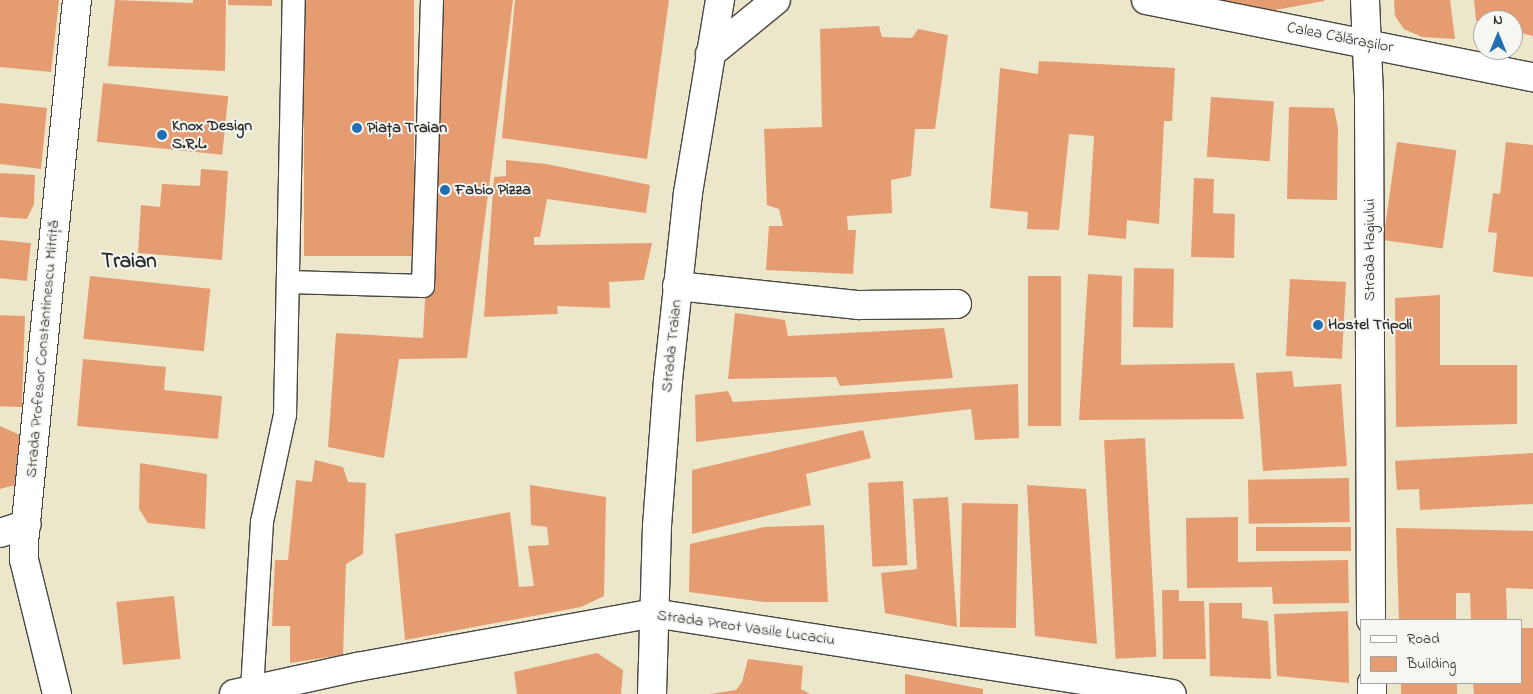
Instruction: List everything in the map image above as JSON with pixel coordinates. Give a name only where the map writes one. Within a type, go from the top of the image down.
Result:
[{"type":"street","name":"Strada Profesor Constantinescu Mitriță","points":[[57,694],[24,560],[77,0]]},
{"type":"street","name":"Strada Traian","points":[[652,694],[653,613],[662,451],[677,286],[688,193],[720,0]]},
{"type":"street","points":[[710,54],[776,0]]},
{"type":"street","name":"Calea Călărașilor","points":[[1146,0],[1533,77]]},
{"type":"street","name":"Strada Hagiului","points":[[1365,0],[1367,43],[1371,619]]},
{"type":"street","points":[[677,286],[859,305],[957,304]]},
{"type":"street","points":[[0,533],[27,524]]},
{"type":"street","name":"Strada Preot Vasile Lucaciu","points":[[243,692],[653,613],[1172,694]]},
{"type":"lane","points":[[243,692],[262,522],[285,415],[290,282],[294,0]]},
{"type":"lane","points":[[290,282],[422,286],[432,0]]},
{"type":"building","points":[[0,0],[59,0],[51,72],[0,67]]},
{"type":"building","points":[[115,0],[193,3],[193,0],[226,0],[225,71],[108,66]]},
{"type":"building","points":[[228,0],[272,0],[272,6],[228,5]]},
{"type":"building","name":"Piața Traian","points":[[304,0],[414,0],[414,256],[304,256]]},
{"type":"building","points":[[441,0],[513,0],[467,358],[399,359],[384,458],[328,447],[336,333],[423,338]]},
{"type":"building","points":[[515,0],[669,0],[647,159],[502,138]]},
{"type":"building","points":[[1204,0],[1324,0],[1324,1],[1270,11]]},
{"type":"building","points":[[1394,0],[1450,0],[1455,39],[1422,37],[1404,29],[1395,16]]},
{"type":"building","points":[[1474,0],[1533,0],[1533,36],[1523,34],[1523,10],[1475,10]]},
{"type":"building","points":[[879,26],[882,37],[912,38],[918,29],[948,35],[935,129],[915,129],[911,176],[891,180],[892,213],[847,216],[848,230],[856,230],[853,274],[766,270],[769,226],[783,226],[779,209],[767,205],[764,129],[822,127],[820,29]]},
{"type":"building","points":[[1039,61],[1175,68],[1172,121],[1164,121],[1159,224],[1127,220],[1126,239],[1088,235],[1094,136],[1069,134],[1059,230],[1027,229],[1028,212],[990,208],[1000,68],[1038,74]]},
{"type":"building","points":[[103,83],[228,96],[222,155],[97,142]]},
{"type":"building","points":[[1211,97],[1274,101],[1270,161],[1207,157]]},
{"type":"building","points":[[0,103],[47,108],[41,169],[0,164]]},
{"type":"building","points":[[1289,107],[1334,108],[1338,128],[1337,200],[1287,199]]},
{"type":"building","points":[[1397,142],[1456,150],[1443,248],[1383,240]]},
{"type":"building","points":[[1506,142],[1533,145],[1533,277],[1493,272],[1497,233],[1488,232],[1493,193],[1500,194]]},
{"type":"building","points":[[506,160],[546,164],[650,185],[646,213],[547,199],[540,237],[534,237],[534,245],[652,243],[644,280],[609,282],[610,308],[557,306],[558,314],[484,317],[494,177],[506,176]]},
{"type":"building","points":[[201,169],[228,171],[222,260],[138,253],[141,205],[160,207],[162,184],[200,186]]},
{"type":"building","points":[[0,173],[35,175],[34,204],[27,219],[0,217]]},
{"type":"building","points":[[1194,178],[1214,179],[1213,213],[1235,214],[1234,258],[1191,257]]},
{"type":"building","points":[[0,240],[31,243],[27,281],[0,278]]},
{"type":"building","points":[[1134,268],[1174,269],[1173,328],[1133,327]]},
{"type":"building","points":[[1088,274],[1122,276],[1121,365],[1234,363],[1244,419],[1079,420]]},
{"type":"building","points":[[90,276],[210,289],[204,351],[83,339]]},
{"type":"building","points":[[1028,276],[1061,276],[1061,426],[1028,426]]},
{"type":"building","points":[[1290,279],[1346,282],[1342,359],[1286,356]]},
{"type":"building","points":[[1440,295],[1440,365],[1517,365],[1517,424],[1396,427],[1395,298]]},
{"type":"building","points":[[735,313],[785,320],[788,336],[944,328],[953,378],[840,386],[836,377],[728,379]]},
{"type":"building","points":[[0,315],[25,316],[22,407],[0,406]]},
{"type":"building","points":[[83,359],[166,367],[164,390],[222,396],[218,439],[77,426]]},
{"type":"building","points":[[1292,371],[1294,387],[1341,384],[1347,466],[1263,471],[1256,373]]},
{"type":"building","points":[[1018,384],[1019,438],[975,440],[971,409],[696,442],[695,395],[728,391],[733,402]]},
{"type":"building","points":[[0,426],[20,435],[15,485],[0,489]]},
{"type":"building","points":[[863,430],[871,458],[806,474],[811,505],[692,534],[692,470]]},
{"type":"building","points":[[1145,438],[1156,657],[1116,659],[1104,440]]},
{"type":"building","points":[[1533,453],[1533,504],[1420,510],[1419,489],[1397,490],[1395,461]]},
{"type":"building","points":[[315,460],[343,467],[348,482],[366,483],[363,554],[346,564],[343,655],[290,663],[290,626],[272,626],[275,560],[288,560],[296,480],[312,482]]},
{"type":"building","points":[[140,463],[207,474],[205,529],[148,523],[139,509]]},
{"type":"building","points":[[1349,478],[1350,522],[1249,524],[1248,480]]},
{"type":"building","points":[[903,481],[907,565],[872,567],[868,483]]},
{"type":"building","points":[[530,485],[606,497],[604,596],[581,607],[405,640],[395,534],[510,512],[519,587],[534,586],[528,546],[549,545],[547,527],[531,525]]},
{"type":"building","points":[[1027,485],[1086,489],[1097,644],[1035,636]]},
{"type":"building","points":[[948,497],[957,627],[885,613],[881,573],[917,569],[913,499]]},
{"type":"building","points":[[962,503],[1018,504],[1016,628],[960,627]]},
{"type":"building","points":[[1238,517],[1238,562],[1348,560],[1349,603],[1273,604],[1272,587],[1187,588],[1186,518]]},
{"type":"building","points":[[824,525],[828,602],[764,602],[689,592],[690,544],[764,527]]},
{"type":"building","points":[[1256,527],[1351,527],[1351,551],[1256,551]]},
{"type":"building","points":[[1396,528],[1533,531],[1533,589],[1506,588],[1507,619],[1471,619],[1470,593],[1456,593],[1456,619],[1399,619]]},
{"type":"building","points":[[1162,590],[1179,590],[1179,601],[1204,601],[1206,659],[1163,659]]},
{"type":"building","points":[[174,596],[181,659],[123,665],[116,602]]},
{"type":"building","points":[[1209,603],[1242,603],[1242,618],[1268,621],[1271,679],[1210,676]]},
{"type":"building","points":[[1348,611],[1349,683],[1277,676],[1274,614]]},
{"type":"building","points":[[1523,628],[1533,628],[1533,694],[1474,694],[1473,684],[1523,684]]},
{"type":"building","points":[[597,653],[623,670],[621,694],[517,694],[514,672]]},
{"type":"building","points":[[748,659],[803,666],[801,689],[810,694],[710,694],[736,690],[742,682]]},
{"type":"building","points":[[905,674],[983,689],[983,694],[905,694]]},
{"type":"building","points":[[1401,684],[1457,684],[1457,694],[1401,694]]},
{"type":"place","name":"Piața Traian","points":[[357,128]]},
{"type":"place","name":"Knox Design S.R.L.","points":[[162,135]]},
{"type":"place","name":"Fabio Pizza","points":[[445,190]]},
{"type":"place","name":"Hostel Tripoli","points":[[1318,325]]},
{"type":"district","name":"Traian","points":[[129,262]]}]
